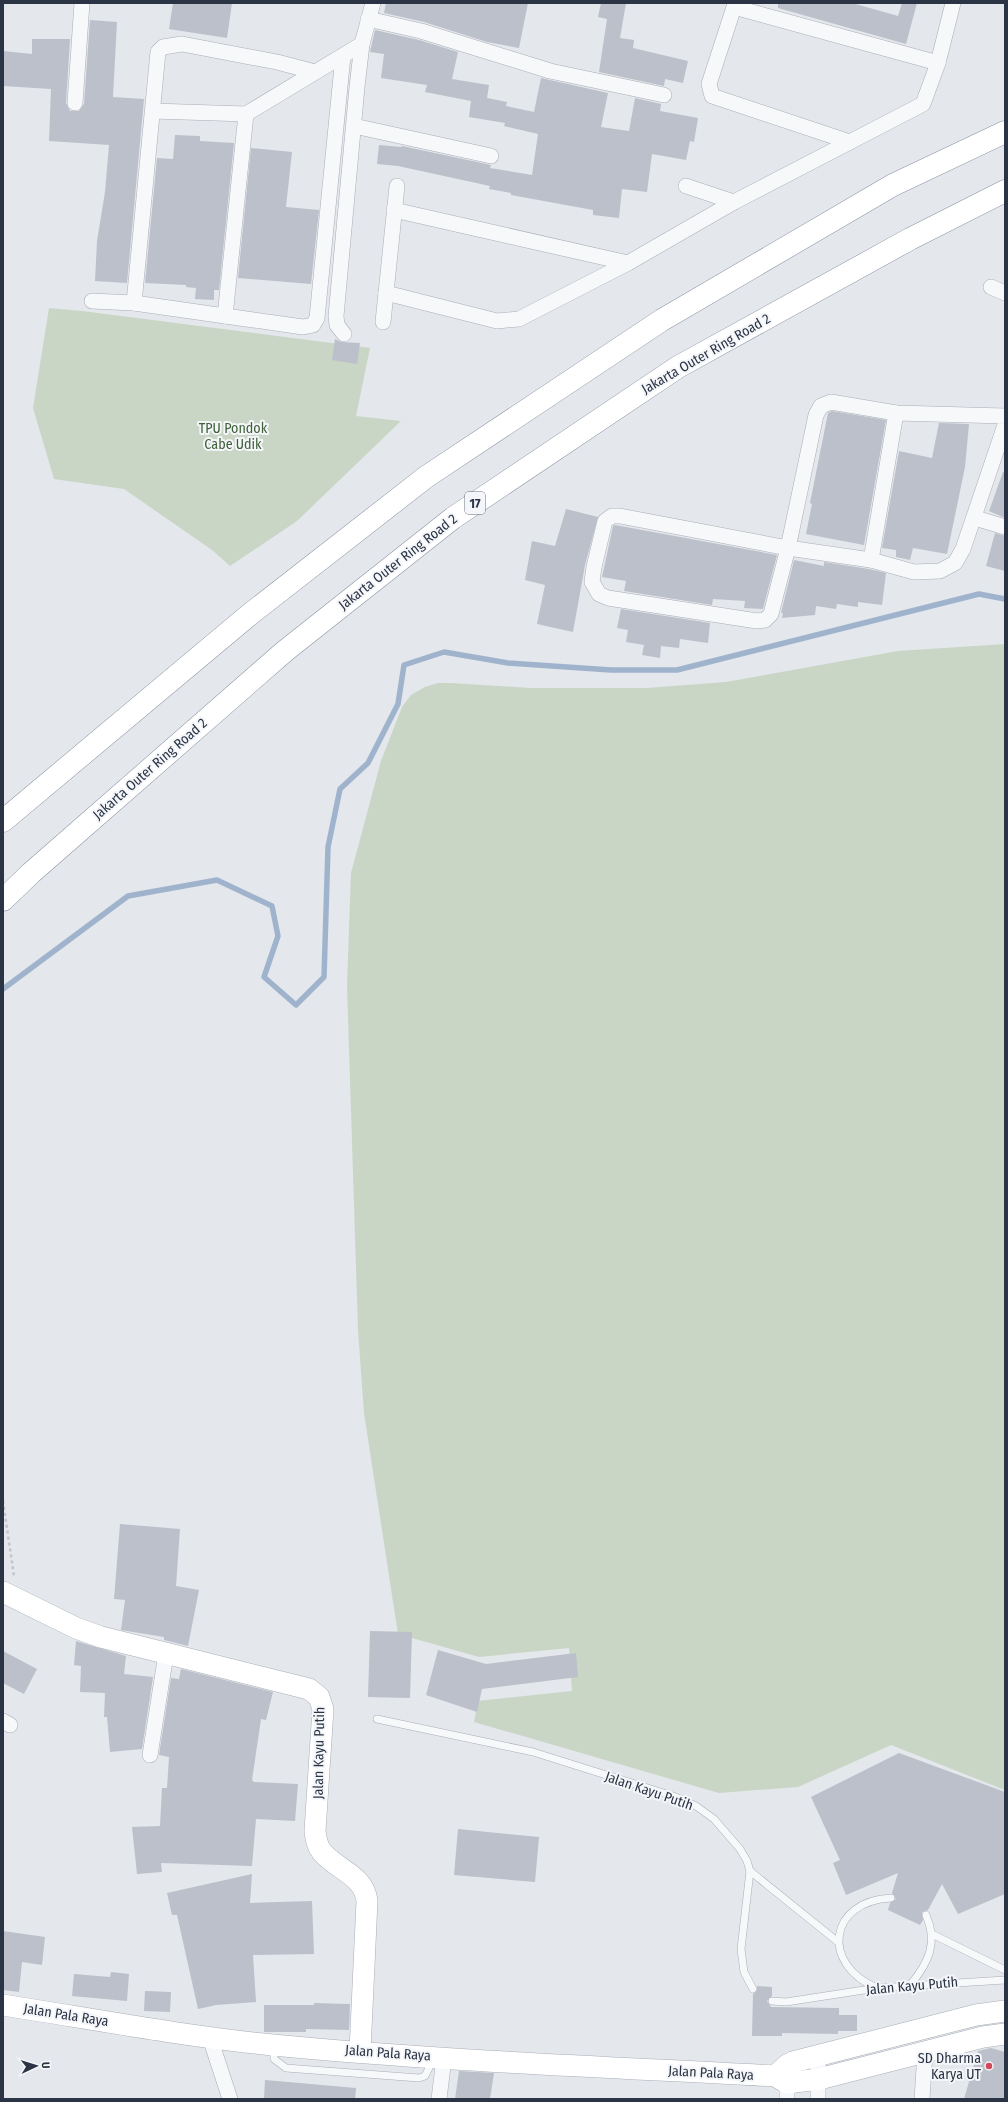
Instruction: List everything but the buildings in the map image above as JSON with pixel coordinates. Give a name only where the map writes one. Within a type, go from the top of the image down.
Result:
[{"type":"highway","points":[[3,821],[249,615],[426,477],[662,320],[893,185],[1005,132]]},
{"type":"highway","name":"Jakarta Outer Ring Road 2","points":[[3,900],[37,868],[285,651],[453,518],[678,367],[910,239],[1005,191]]},
{"type":"street","points":[[75,103],[82,3]]},
{"type":"street","points":[[344,334],[337,324],[336,316],[362,44],[373,3]]},
{"type":"street","points":[[386,293],[497,322],[519,319],[628,263],[734,202],[923,104],[938,63],[953,3]]},
{"type":"street","points":[[850,142],[712,96],[709,84],[734,7],[938,63]]},
{"type":"street","points":[[368,19],[421,31],[550,71],[664,95]]},
{"type":"street","points":[[134,303],[158,52],[163,47],[172,44],[182,44],[277,62],[315,72]]},
{"type":"street","points":[[153,111],[246,114],[362,44]]},
{"type":"street","points":[[92,301],[134,303],[303,327],[314,325],[317,318],[343,56]]},
{"type":"street","points":[[225,316],[246,114]]},
{"type":"street","points":[[354,126],[491,156]]},
{"type":"street","points":[[383,322],[397,186]]},
{"type":"street","points":[[686,186],[734,202]]},
{"type":"street","points":[[394,210],[628,263]]},
{"type":"street","points":[[991,287],[1005,293]]},
{"type":"street","points":[[1005,416],[896,413],[831,402],[821,406],[816,415],[788,548],[771,614],[765,620],[757,621],[608,598],[599,594],[592,582],[594,566],[605,521],[612,516],[620,516],[788,548],[871,560],[914,572],[940,571],[955,563],[975,518],[1002,444],[1005,425]]},
{"type":"street","points":[[871,560],[896,413]]},
{"type":"street","points":[[975,518],[1005,527]]},
{"type":"street","name":"Jalan Kayu Putih","points":[[10,1595],[76,1628],[101,1637],[309,1689],[319,1697],[323,1709],[315,1831],[317,1844],[322,1852],[361,1884],[366,1891],[367,1901],[360,2051]]},
{"type":"street","points":[[150,1755],[166,1654]]},
{"type":"street","name":"Jalan Pala Raya","points":[[3,2005],[210,2038],[274,2045],[784,2081],[818,2089],[925,2053],[983,2037],[1005,2034]]},
{"type":"street","name":"Jalan Pala Raya","points":[[784,2081],[818,2056],[976,2015],[1005,2011]]},
{"type":"street","points":[[210,2038],[230,2099]]},
{"type":"street","points":[[922,2099],[925,2053]]},
{"type":"street","points":[[818,2056],[818,2089]]},
{"type":"street","points":[[437,2057],[439,2099]]},
{"type":"lane","name":"Jalan Kayu Putih","points":[[377,1719],[533,1752],[673,1796],[696,1806],[714,1819],[740,1849],[747,1861],[750,1871],[741,1949],[744,1972],[753,1989]]},
{"type":"lane","points":[[750,1871],[838,1942]]},
{"type":"lane","points":[[877,1988],[862,1982],[850,1971],[842,1957],[838,1942],[842,1927],[850,1914],[862,1904],[876,1899],[891,1898]]},
{"type":"lane","points":[[910,1985],[927,1962],[931,1948],[932,1934],[926,1915]]},
{"type":"lane","points":[[932,1934],[1005,1970]]},
{"type":"lane","name":"Jalan Kayu Putih","points":[[772,2001],[786,2002],[877,1988],[910,1985],[1005,1980]]},
{"type":"lane","points":[[274,2045],[274,2059],[286,2068],[419,2078],[425,2076],[437,2057]]},
{"type":"path","points":[[3,1501],[10,1595]]},
{"type":"green space","name":"TPU Pondok Cabe Udik","points":[[49,308],[370,348],[356,416],[401,421],[297,521],[230,566],[212,550],[124,489],[54,479],[33,408]]},
{"type":"green space","points":[[1005,644],[1005,1790],[891,1745],[798,1787],[719,1793],[474,1722],[478,1701],[572,1691],[569,1648],[479,1657],[398,1634],[364,1413],[358,1330],[347,986],[351,873],[381,761],[402,707],[411,695],[425,687],[438,683],[530,688],[647,688],[726,682],[898,651]]},
{"type":"waterway","points":[[3,989],[128,896],[217,880],[272,906],[278,936],[264,977],[296,1005],[324,977],[328,847],[340,789],[368,763],[398,704],[404,665],[444,652],[508,663],[611,670],[677,670],[979,594],[1005,599]]},
{"type":"place","name":"SD Dharma Karya UT","points":[[989,2066]]}]
